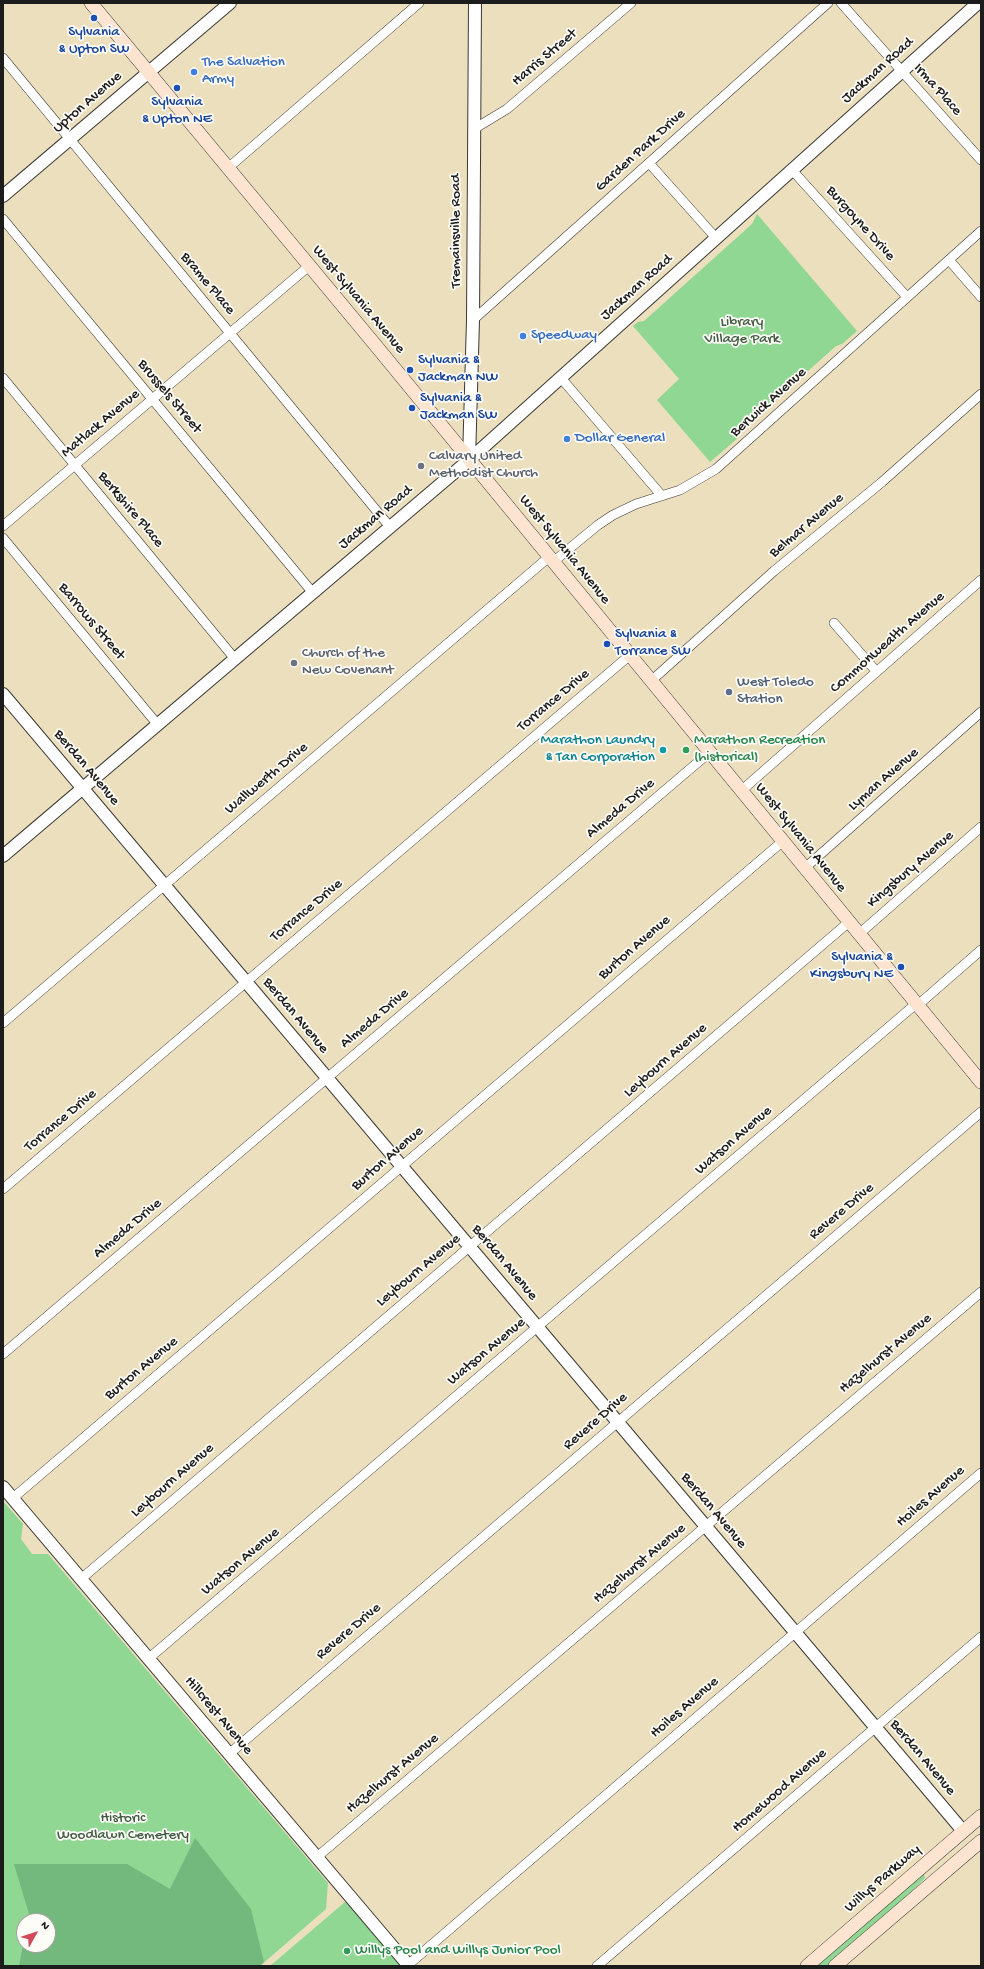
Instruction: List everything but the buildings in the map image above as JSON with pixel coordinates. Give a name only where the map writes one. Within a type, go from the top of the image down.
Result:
[{"type":"main road","name":"West Sylvania Avenue","points":[[91,3],[981,1082]]},
{"type":"main road","name":"Willys Parkway","points":[[806,1966],[981,1816]]},
{"type":"main road","name":"Berdan Avenue","points":[[963,1831],[979,1847]]},
{"type":"main road","points":[[835,1966],[937,1879],[979,1847]]},
{"type":"main road","points":[[925,1864],[937,1879]]},
{"type":"street","name":"Upton Avenue","points":[[3,196],[230,3]]},
{"type":"street","points":[[228,168],[419,3]]},
{"type":"street","name":"Tremainsville Road","points":[[469,460],[473,320],[475,3]]},
{"type":"street","name":"Harris Street","points":[[474,129],[507,109],[631,3]]},
{"type":"street","name":"Garden Park Drive","points":[[473,320],[828,3]]},
{"type":"street","name":"Irma Place","points":[[841,3],[981,160]]},
{"type":"street","name":"Jackman Road","points":[[3,856],[469,460],[978,3]]},
{"type":"street","name":"Brame Place","points":[[3,58],[390,527]]},
{"type":"street","points":[[649,163],[716,238]]},
{"type":"street","name":"Burgoyne Drive","points":[[792,170],[907,297]]},
{"type":"street","name":"Brussels Street","points":[[3,219],[313,593]]},
{"type":"street","name":"Berwick Avenue","points":[[551,560],[614,515],[627,508],[692,484],[716,468],[981,231]]},
{"type":"street","points":[[949,260],[981,297]]},
{"type":"street","name":"Matlack Avenue","points":[[3,526],[309,266]]},
{"type":"street","name":"Berkshire Place","points":[[3,378],[235,659]]},
{"type":"street","points":[[561,378],[662,496]]},
{"type":"street","name":"Belmar Avenue","points":[[651,681],[774,571],[882,482],[981,394]]},
{"type":"street","name":"Barrows Street","points":[[3,538],[158,725]]},
{"type":"street","name":"Wallwerth Drive","points":[[3,1023],[551,560]]},
{"type":"street","name":"Commonwealth Avenue","points":[[741,791],[981,580]]},
{"type":"street","points":[[834,623],[876,671]]},
{"type":"street","name":"Torrance Drive","points":[[3,1189],[630,655]]},
{"type":"street","name":"Berdan Avenue","points":[[3,694],[963,1831]]},
{"type":"street","name":"Lyman Avenue","points":[[805,868],[981,712]]},
{"type":"street","name":"Almeda Drive","points":[[3,1354],[710,752]]},
{"type":"street","name":"Kingsbury Avenue","points":[[859,934],[981,827]]},
{"type":"street","name":"Burton Avenue","points":[[13,1498],[782,841]]},
{"type":"street","name":"Leybourn Avenue","points":[[81,1579],[849,922]]},
{"type":"street","name":"Watson Avenue","points":[[148,1659],[981,950]]},
{"type":"street","name":"Revere Drive","points":[[229,1754],[981,1112]]},
{"type":"street","name":"Hazelhurst Avenue","points":[[316,1857],[981,1292]]},
{"type":"street","name":"Hoiles Avenue","points":[[408,1965],[981,1473]]},
{"type":"street","name":"Hillcrest Avenue","points":[[3,1487],[408,1965]]},
{"type":"street","name":"Homewood Avenue","points":[[597,1966],[981,1637]]},
{"type":"green space","name":"Library Village Park","points":[[757,214],[857,331],[842,344],[836,346],[743,429],[738,438],[710,462],[657,400],[679,379],[633,326],[638,322],[644,321],[752,224]]},
{"type":"green space","name":"Historic Woodlawn Cemetery","points":[[3,1501],[23,1524],[21,1539],[32,1554],[48,1554],[328,1883],[326,1909],[260,1966],[3,1966]]},
{"type":"green space","points":[[195,1838],[251,1909],[264,1962],[260,1966],[19,1966],[22,1953],[56,1953],[56,1913],[29,1913],[14,1864],[127,1864],[170,1889]]},
{"type":"green space","points":[[922,1874],[924,1874],[925,1878],[885,1918],[829,1966],[814,1966]]},
{"type":"green space","points":[[352,1896],[406,1966],[270,1966]]},
{"type":"place","name":"Sylvania & Upton SW","points":[[94,18]]},
{"type":"place","name":"The Salvation Army","points":[[194,72]]},
{"type":"place","name":"Sylvania & Upton NE","points":[[177,88]]},
{"type":"place","name":"Speedway","points":[[523,336]]},
{"type":"place","name":"Sylvania & Jackman NW","points":[[410,370]]},
{"type":"place","name":"Sylvania & Jackman SW","points":[[412,408]]},
{"type":"place","name":"Dollar General","points":[[567,439]]},
{"type":"place","name":"Calvary United Methodist Church","points":[[421,466]]},
{"type":"place","name":"Sylvania & Torrance SW","points":[[607,644]]},
{"type":"place","name":"Church of the New Covenant","points":[[294,663]]},
{"type":"place","name":"West Toledo Station","points":[[729,692]]},
{"type":"place","name":"Marathon Laundry & Tan Corporation","points":[[663,750]]},
{"type":"place","name":"Marathon Recreation (historical)","points":[[686,750]]},
{"type":"place","name":"Sylvania & Kingsbury NE","points":[[901,967]]},
{"type":"place","name":"Willys Pool and Willys Junior Pool","points":[[347,1951]]}]
